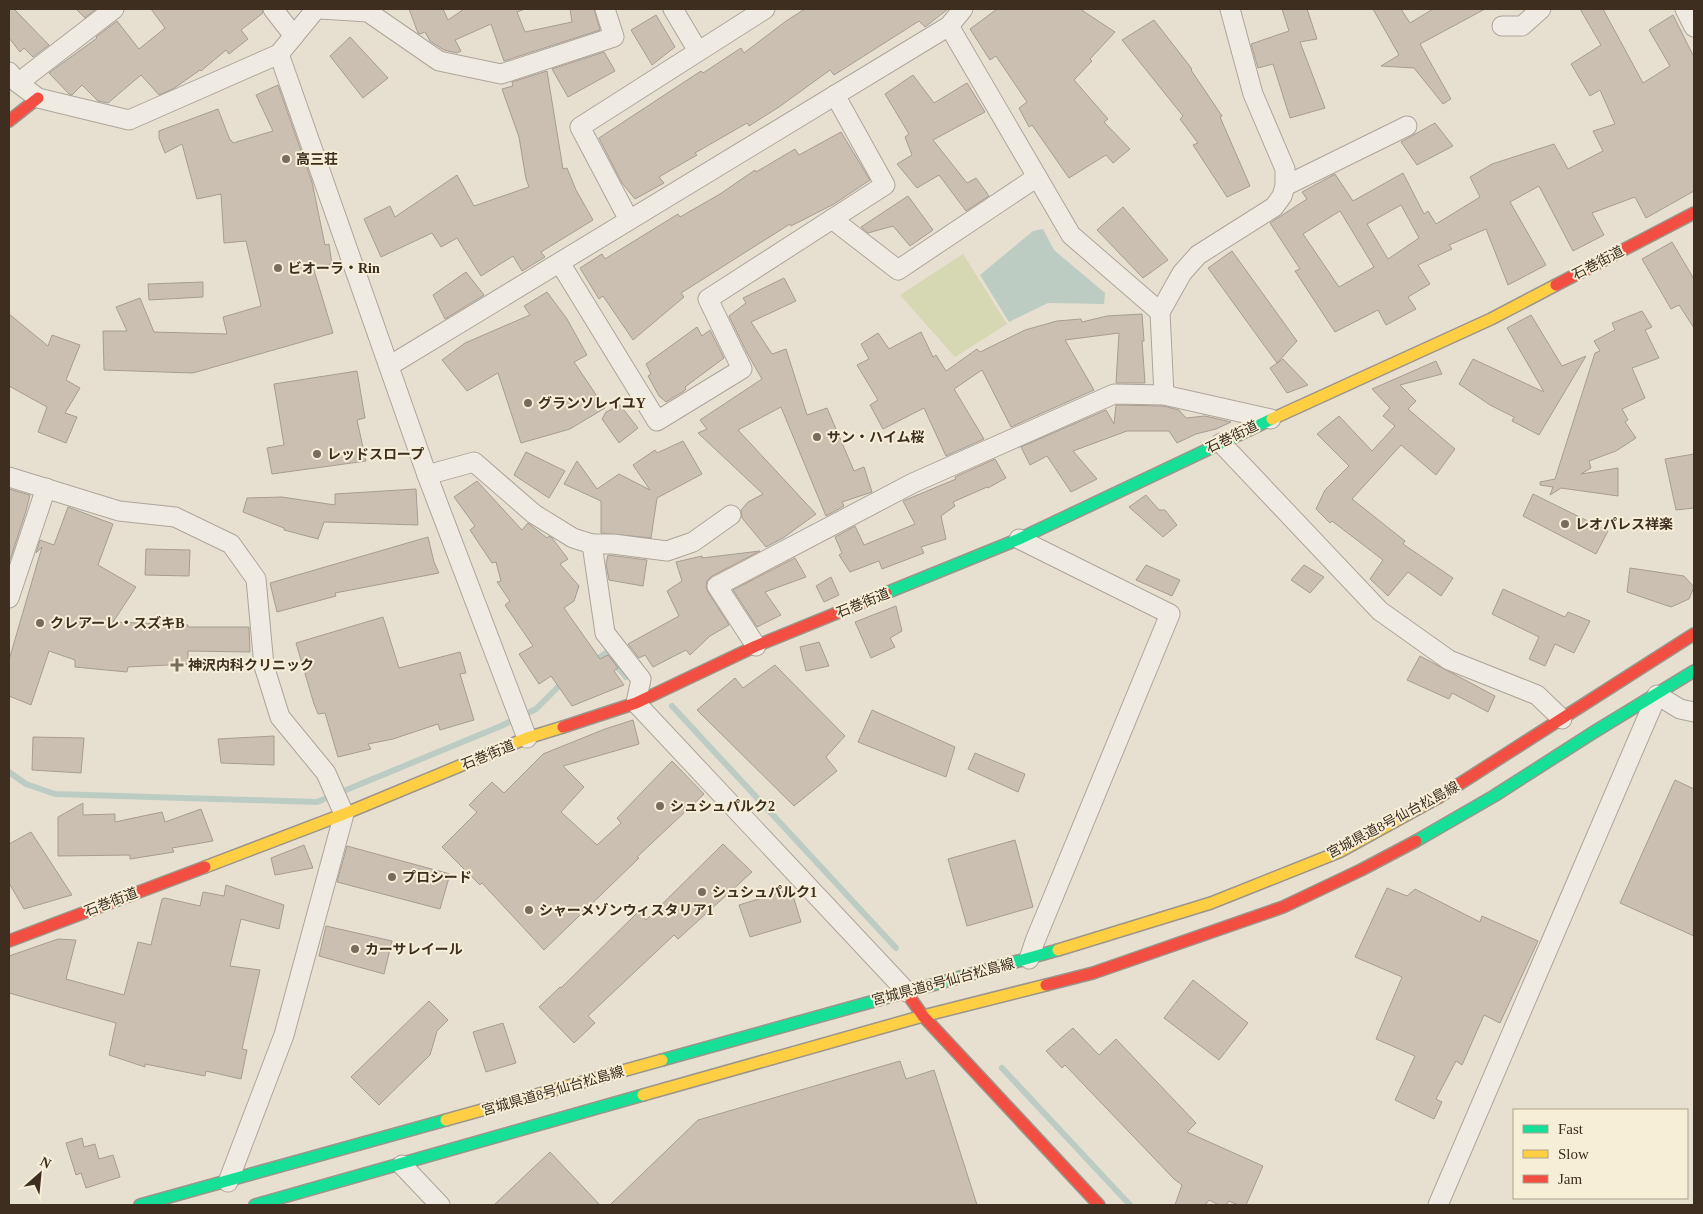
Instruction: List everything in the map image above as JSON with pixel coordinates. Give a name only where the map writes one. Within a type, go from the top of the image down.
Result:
[{"type":"main road","points":[[9,121],[38,98]]},
{"type":"main road","name":"石巻街道","points":[[9,941],[342,811],[526,735],[636,703],[756,646],[1019,539],[1271,419],[1491,319],[1694,213]]},
{"type":"main road","name":"宮城県道8号仙台松島線","points":[[140,1205],[1030,959],[1211,903],[1339,852],[1456,787],[1694,634]]},
{"type":"main road","name":"宮城県道8号仙台松島線","points":[[255,1205],[924,1016],[1093,973],[1283,907],[1361,870],[1433,832],[1494,796],[1594,732],[1658,695],[1694,670]]},
{"type":"main road","points":[[907,992],[924,1016],[1099,1205]]},
{"type":"street","points":[[114,9],[14,78],[38,98],[129,120],[279,54],[316,9]]},
{"type":"street","points":[[273,9],[294,36]]},
{"type":"street","points":[[320,9],[368,12],[439,61],[501,74],[614,37],[605,9]]},
{"type":"street","points":[[673,9],[698,51]]},
{"type":"street","points":[[629,220],[580,127],[764,9]]},
{"type":"street","points":[[389,366],[949,26],[962,9]]},
{"type":"street","points":[[1164,395],[1160,312],[1182,273],[1198,255],[1274,206],[1282,196],[1286,186],[1284,169],[1253,94],[1230,9]]},
{"type":"street","points":[[1502,26],[1522,26],[1541,9]]},
{"type":"street","points":[[1685,9],[1694,27]]},
{"type":"street","points":[[949,26],[1071,235],[1160,312]]},
{"type":"street","points":[[279,54],[427,475],[526,735]]},
{"type":"street","points":[[560,263],[657,421],[742,369],[708,300],[885,185],[835,95]]},
{"type":"street","points":[[1286,186],[1407,126]]},
{"type":"street","points":[[832,219],[898,270],[1038,178]]},
{"type":"street","points":[[756,646],[716,586],[913,483],[1114,394],[1164,395],[1271,419]]},
{"type":"street","points":[[1221,443],[1380,612],[1449,660],[1537,695],[1562,719]]},
{"type":"street","points":[[427,475],[474,462],[534,514],[573,538],[592,544],[613,544],[667,551],[693,542],[731,515]]},
{"type":"street","points":[[9,477],[119,511],[175,516],[231,544],[256,579],[264,666],[280,717],[326,773],[342,811],[284,1035],[228,1182]]},
{"type":"street","points":[[9,598],[46,488]]},
{"type":"street","points":[[1019,539],[1170,614],[1035,940],[1030,959]]},
{"type":"street","points":[[592,544],[605,633],[641,679],[636,703],[907,992]]},
{"type":"street","points":[[1438,1205],[1658,695],[1680,709],[1694,712]]},
{"type":"street","points":[[402,1165],[440,1205]]},
{"type":"green space","points":[[963,254],[1007,324],[955,357],[900,295]]},
{"type":"shaded area","points":[[1043,229],[1054,250],[1105,293],[1104,304],[1048,303],[1009,322],[980,275],[1033,231]]},
{"type":"building","points":[[9,9],[14,9],[49,45],[33,57],[24,48],[20,52],[9,38]]},
{"type":"building","points":[[76,9],[96,9],[85,18]]},
{"type":"building","points":[[151,9],[262,9],[263,13],[241,30],[248,39],[229,54],[226,50],[201,71],[173,89],[159,95],[141,75],[108,103],[98,101],[82,85],[72,95],[69,94],[49,73],[117,21],[139,49],[165,28]]},
{"type":"building","points":[[409,9],[443,9],[448,20],[464,9],[525,9],[517,12],[525,32],[572,22],[570,9],[594,9],[600,30],[504,61],[491,24],[455,40],[461,51],[457,53],[444,50],[430,41],[425,32],[418,33]]},
{"type":"building","points":[[805,9],[948,9],[925,27],[919,21],[834,75],[830,70],[749,126],[747,123],[695,153],[697,155],[659,177],[664,183],[635,199],[622,183],[599,138],[701,71],[703,73],[741,48],[744,53]]},
{"type":"building","points":[[997,9],[1080,9],[1115,32],[1074,80],[1108,119],[1104,122],[1130,149],[1113,163],[1106,155],[1069,178],[1032,125],[1029,127],[1019,108],[1027,102],[996,56],[990,60],[970,29]]},
{"type":"building","points":[[1282,9],[1307,9],[1317,39],[1300,42],[1325,108],[1290,118],[1273,64],[1258,68],[1251,44],[1289,31]]},
{"type":"building","points":[[1373,9],[1401,9],[1410,23],[1433,9],[1485,9],[1420,44],[1451,99],[1443,104],[1414,68],[1381,66],[1399,55]]},
{"type":"building","points":[[1580,9],[1603,9],[1643,83],[1670,66],[1649,30],[1673,15],[1694,57],[1694,191],[1646,218],[1635,197],[1592,213],[1604,235],[1573,251],[1539,186],[1510,202],[1546,265],[1508,285],[1486,229],[1449,245],[1452,249],[1418,265],[1430,284],[1408,297],[1416,309],[1386,325],[1378,310],[1335,332],[1295,271],[1300,269],[1270,223],[1307,199],[1302,192],[1335,174],[1353,201],[1403,173],[1424,214],[1428,211],[1436,224],[1480,197],[1470,177],[1492,164],[1554,144],[1568,169],[1603,151],[1593,131],[1615,124],[1600,90],[1590,96],[1571,64],[1601,45]],"holes":[[[1401,205],[1419,238],[1388,259],[1367,224]],[[1340,211],[1374,267],[1339,287],[1303,234]]]},
{"type":"building","points":[[656,15],[675,47],[652,65],[631,30]]},
{"type":"building","points":[[1154,20],[1192,69],[1222,116],[1220,117],[1250,186],[1227,197],[1193,145],[1198,143],[1180,119],[1183,116],[1122,40]]},
{"type":"building","points":[[350,37],[388,78],[363,98],[330,56]]},
{"type":"building","points":[[604,52],[615,71],[568,97],[552,69]]},
{"type":"building","points":[[547,71],[563,169],[567,168],[576,190],[593,220],[541,252],[545,257],[522,271],[513,256],[481,276],[457,238],[441,247],[432,233],[381,257],[364,219],[390,206],[395,217],[457,175],[474,206],[529,187],[519,137],[502,89],[513,86],[512,82]]},
{"type":"building","points":[[913,75],[934,103],[967,83],[985,112],[933,140],[967,183],[976,178],[989,196],[966,211],[939,175],[917,188],[897,164],[912,155],[905,137],[909,134],[885,94]]},
{"type":"building","points":[[278,85],[312,182],[325,245],[329,244],[332,264],[313,267],[333,333],[193,373],[104,370],[103,331],[127,331],[116,307],[140,298],[154,332],[227,334],[223,317],[261,306],[246,241],[224,243],[221,194],[197,199],[182,144],[165,153],[159,138],[159,131],[218,109],[230,140],[233,143],[273,131],[256,95]]},
{"type":"building","points":[[1435,123],[1453,146],[1417,165],[1401,142]]},
{"type":"building","points":[[841,132],[870,180],[834,204],[791,226],[790,224],[681,293],[684,297],[633,340],[603,296],[599,299],[580,268],[602,254],[605,259],[678,214],[680,217],[720,194],[755,170],[756,172],[795,149],[799,155]]},
{"type":"building","points":[[908,196],[933,230],[910,246],[893,226],[868,233],[861,227]]},
{"type":"building","points":[[1123,207],[1168,260],[1143,278],[1097,230]]},
{"type":"building","points":[[1672,242],[1694,279],[1694,328],[1679,305],[1671,309],[1642,259]]},
{"type":"building","points":[[1232,251],[1297,341],[1277,363],[1208,268]]},
{"type":"building","points":[[466,272],[484,295],[445,319],[433,295]]},
{"type":"building","points":[[784,278],[796,301],[751,322],[772,354],[786,349],[807,415],[827,408],[854,471],[864,467],[872,492],[842,502],[844,506],[826,516],[781,407],[738,430],[816,514],[783,538],[766,547],[742,518],[741,510],[748,502],[763,494],[698,433],[707,429],[700,420],[762,379],[729,316],[746,303],[743,298]]},
{"type":"building","points":[[203,282],[203,297],[149,300],[148,284]]},
{"type":"building","points":[[547,292],[567,319],[587,355],[574,362],[605,408],[570,429],[521,443],[498,373],[467,391],[442,360],[465,343],[530,315],[524,306]]},
{"type":"building","points":[[1642,311],[1652,327],[1645,330],[1659,358],[1632,368],[1645,398],[1622,409],[1628,420],[1625,422],[1636,438],[1616,451],[1589,461],[1591,468],[1581,474],[1618,468],[1618,496],[1561,488],[1550,495],[1553,487],[1540,485],[1540,482],[1555,479],[1595,353],[1600,351],[1594,341],[1615,330],[1612,323]]},
{"type":"building","points":[[9,314],[48,346],[52,335],[80,345],[66,380],[80,388],[65,413],[77,417],[66,443],[38,432],[47,407],[9,386]]},
{"type":"building","points":[[1142,314],[1145,383],[1116,383],[1119,333],[1065,340],[1094,390],[1011,427],[982,370],[954,389],[984,439],[946,456],[924,408],[883,429],[870,405],[878,400],[857,365],[869,359],[861,344],[878,333],[889,349],[921,332],[933,357],[936,355],[946,371],[977,349],[980,352],[1025,330],[1057,321],[1081,319],[1082,322],[1107,316]]},
{"type":"building","points":[[1531,315],[1562,366],[1586,356],[1539,435],[1512,421],[1514,417],[1490,405],[1459,384],[1473,359],[1544,392],[1507,328]]},
{"type":"building","points":[[697,327],[702,336],[710,330],[724,358],[685,387],[684,391],[666,402],[659,396],[648,376],[651,374],[646,364]]},
{"type":"building","points":[[1283,359],[1308,385],[1287,393],[1270,368]]},
{"type":"building","points":[[1436,361],[1442,374],[1400,385],[1416,401],[1408,409],[1455,449],[1436,475],[1401,445],[1352,499],[1405,541],[1403,544],[1453,578],[1441,596],[1408,572],[1388,596],[1370,579],[1383,560],[1332,521],[1330,523],[1316,509],[1325,490],[1349,466],[1317,434],[1339,416],[1372,451],[1395,426],[1383,416],[1390,408],[1372,389]]},
{"type":"building","points":[[357,371],[365,418],[357,420],[366,461],[272,474],[267,448],[284,445],[274,384]]},
{"type":"building","points":[[620,405],[638,428],[619,443],[602,419],[606,412]]},
{"type":"building","points":[[1116,405],[1163,406],[1179,410],[1186,418],[1205,416],[1231,422],[1216,429],[1196,434],[1177,443],[1169,431],[1127,431],[1073,451],[1097,479],[1071,492],[1047,456],[1030,465],[1021,447],[1106,410],[1114,424]]},
{"type":"building","points":[[683,441],[702,474],[657,498],[651,538],[601,533],[601,501],[564,484],[577,461],[597,489],[619,474],[650,490],[633,465],[655,450],[657,453]]},
{"type":"building","points":[[526,452],[565,471],[549,498],[514,475]]},
{"type":"building","points":[[1694,454],[1694,508],[1676,510],[1665,459]]},
{"type":"building","points":[[995,459],[1006,478],[988,488],[953,502],[955,506],[941,516],[946,539],[921,547],[924,553],[882,569],[879,561],[850,572],[839,555],[842,553],[835,537],[855,526],[864,545],[915,524],[903,501],[956,479],[955,477]]},
{"type":"building","points":[[477,481],[522,530],[528,523],[547,538],[549,536],[568,559],[560,564],[579,586],[574,601],[564,608],[600,659],[608,655],[618,668],[614,671],[624,685],[572,706],[551,676],[539,684],[519,654],[533,646],[505,605],[510,601],[497,582],[501,581],[496,562],[492,563],[470,530],[475,526],[454,497]]},
{"type":"building","points":[[9,489],[30,495],[9,563]]},
{"type":"building","points":[[416,489],[418,525],[324,522],[318,539],[284,530],[284,528],[243,512],[247,498],[282,497],[335,505],[335,494]]},
{"type":"building","name":"レオパレス祥楽","points":[[1533,494],[1608,531],[1596,554],[1523,516]]},
{"type":"building","points":[[1146,495],[1159,510],[1165,510],[1177,525],[1163,537],[1129,507]]},
{"type":"building","points":[[68,507],[113,524],[98,565],[136,587],[113,622],[188,625],[188,627],[249,627],[250,652],[188,651],[188,664],[128,667],[127,672],[75,667],[75,660],[49,651],[31,705],[9,696],[9,660],[42,547],[36,553],[40,540],[54,545]]},
{"type":"building","points":[[428,537],[434,562],[439,573],[335,593],[336,596],[277,612],[270,583]]},
{"type":"building","points":[[146,549],[190,550],[189,576],[145,575]]},
{"type":"building","points":[[760,551],[712,576],[707,581],[706,587],[708,592],[729,625],[710,636],[690,655],[686,650],[653,667],[645,655],[639,658],[628,644],[679,616],[667,591],[682,581],[676,562],[702,556],[702,558]]},
{"type":"building","points":[[608,555],[647,560],[643,586],[609,580],[606,564]]},
{"type":"building","points":[[795,558],[806,577],[765,592],[781,615],[757,627],[733,590]]},
{"type":"building","points":[[1146,565],[1180,580],[1172,596],[1136,580]]},
{"type":"building","points":[[1304,565],[1324,577],[1310,593],[1291,580]]},
{"type":"building","points":[[1630,568],[1684,576],[1694,587],[1689,599],[1671,607],[1627,592]]},
{"type":"building","points":[[831,577],[839,595],[824,602],[816,586]]},
{"type":"building","points":[[1503,589],[1565,617],[1568,612],[1590,621],[1574,653],[1555,644],[1545,666],[1529,659],[1539,637],[1492,614]]},
{"type":"building","points":[[896,606],[902,631],[890,638],[895,647],[871,658],[855,622]]},
{"type":"building","points":[[383,617],[399,668],[460,652],[466,673],[460,674],[474,720],[440,730],[438,724],[393,739],[368,744],[371,749],[338,757],[325,713],[318,714],[314,704],[296,643]]},
{"type":"building","points":[[819,642],[829,666],[806,671],[800,647]]},
{"type":"building","points":[[1420,656],[1495,696],[1488,712],[1452,693],[1449,699],[1407,680]]},
{"type":"building","points":[[775,665],[845,736],[826,757],[837,771],[794,806],[697,710],[735,678],[743,688]]},
{"type":"building","points":[[872,710],[955,747],[946,777],[858,742]]},
{"type":"building","points":[[633,720],[639,744],[563,766],[584,787],[561,812],[597,845],[621,823],[617,818],[672,761],[704,794],[637,857],[639,858],[544,950],[482,883],[480,885],[442,847],[477,812],[469,805],[492,782],[504,793],[543,754]]},
{"type":"building","points":[[274,736],[274,765],[221,763],[218,739]]},
{"type":"building","points":[[33,737],[84,738],[81,773],[32,770]]},
{"type":"building","points":[[975,753],[1025,774],[1018,792],[968,769]]},
{"type":"building","points":[[1675,780],[1694,789],[1694,936],[1620,903]]},
{"type":"building","points":[[83,803],[83,815],[115,814],[115,822],[162,812],[165,822],[201,809],[213,841],[172,848],[174,852],[130,859],[130,855],[58,856],[58,817]]},
{"type":"building","points":[[31,832],[72,895],[24,909],[9,883],[9,844]]},
{"type":"building","points":[[1015,840],[1033,907],[967,926],[948,859]]},
{"type":"building","points":[[723,844],[752,872],[678,939],[674,935],[588,1016],[595,1023],[574,1043],[539,1007],[561,988],[639,911],[646,920]]},
{"type":"building","points":[[304,845],[313,868],[275,875],[271,858]]},
{"type":"building","name":"プロシード","points":[[347,846],[450,874],[440,909],[337,882]]},
{"type":"building","points":[[226,885],[284,905],[279,929],[241,919],[230,966],[260,970],[242,1049],[247,1050],[241,1079],[206,1071],[205,1076],[145,1064],[145,1067],[109,1055],[116,1023],[9,993],[9,956],[58,939],[76,940],[66,979],[124,995],[138,942],[151,945],[162,899],[165,898],[200,906],[203,892],[224,896]]},
{"type":"building","points":[[1387,888],[1407,896],[1415,889],[1480,922],[1482,916],[1538,941],[1500,1023],[1484,1015],[1462,1065],[1456,1061],[1436,1099],[1442,1102],[1434,1119],[1395,1100],[1415,1056],[1376,1039],[1402,977],[1355,957]]},
{"type":"building","points":[[791,889],[801,922],[750,937],[739,905]]},
{"type":"building","name":"カーサレイール","points":[[326,926],[392,941],[384,974],[319,956]]},
{"type":"building","points":[[1193,980],[1248,1023],[1219,1060],[1164,1018]]},
{"type":"building","points":[[429,1001],[448,1020],[437,1031],[430,1055],[379,1105],[351,1077]]},
{"type":"building","points":[[503,1023],[516,1063],[486,1072],[473,1032]]},
{"type":"building","points":[[1073,1028],[1099,1055],[1116,1039],[1196,1123],[1187,1132],[1263,1166],[1246,1205],[1238,1205],[1229,1201],[1226,1205],[1219,1205],[1209,1200],[1205,1205],[1175,1205],[1182,1185],[1174,1179],[1065,1065],[1062,1068],[1046,1051]]},
{"type":"building","points":[[900,1061],[906,1079],[934,1070],[977,1205],[610,1205],[698,1120]]},
{"type":"building","points":[[82,1138],[84,1147],[95,1144],[99,1159],[113,1155],[120,1177],[86,1188],[81,1173],[76,1175],[66,1143]]},
{"type":"building","points":[[550,1152],[600,1205],[494,1205]]},
{"type":"waterway","points":[[593,662],[606,653],[626,677]]},
{"type":"waterway","points":[[9,772],[26,784],[55,794],[317,802],[501,726],[536,709],[564,681]]},
{"type":"waterway","points":[[672,706],[896,948]]},
{"type":"waterway","points":[[1002,1068],[1130,1205]]},
{"type":"traffic: fast","points":[[886,593],[1019,539],[1272,419]]},
{"type":"traffic: fast","points":[[1416,841],[1494,796],[1694,671]]},
{"type":"traffic: fast","points":[[662,1060],[1058,950]]},
{"type":"traffic: fast","points":[[255,1205],[643,1095]]},
{"type":"traffic: fast","points":[[140,1205],[446,1120]]},
{"type":"traffic: slow","points":[[1272,419],[1491,319],[1556,285]]},
{"type":"traffic: slow","points":[[205,867],[344,814],[527,738],[563,727]]},
{"type":"traffic: slow","points":[[1058,950],[1211,903],[1339,852],[1439,797]]},
{"type":"traffic: slow","points":[[643,1095],[923,1016],[1046,985]]},
{"type":"traffic: slow","points":[[446,1120],[662,1060]]},
{"type":"traffic: jam","points":[[9,121],[38,98]]},
{"type":"traffic: jam","points":[[1556,285],[1694,213]]},
{"type":"traffic: jam","points":[[563,727],[636,703],[756,646],[886,593]]},
{"type":"traffic: jam","points":[[1439,797],[1694,634]]},
{"type":"traffic: jam","points":[[1046,985],[1093,973],[1283,907],[1361,870],[1416,841]]},
{"type":"traffic: jam","points":[[9,941],[205,867]]},
{"type":"traffic: jam","points":[[911,999],[923,1016],[1099,1205]]},
{"type":"place","name":"高三荘","points":[[286,159]]},
{"type":"place","name":"ビオーラ・Rin","points":[[278,268]]},
{"type":"place","name":"グランソレイユY","points":[[528,403]]},
{"type":"place","name":"サン・ハイム桜","points":[[817,437]]},
{"type":"place","name":"レッドスロープ","points":[[317,454]]},
{"type":"place","name":"レオパレス祥楽","points":[[1565,524]]},
{"type":"place","name":"クレアーレ・スズキB","points":[[40,623]]},
{"type":"place","name":"神沢内科クリニック","points":[[177,665]]},
{"type":"place","name":"シュシュパルク2","points":[[660,806]]},
{"type":"place","name":"プロシード","points":[[392,877]]},
{"type":"place","name":"シュシュパルク1","points":[[702,892]]},
{"type":"place","name":"シャーメゾンウィスタリア1","points":[[529,910]]},
{"type":"place","name":"カーサレイール","points":[[355,949]]}]
